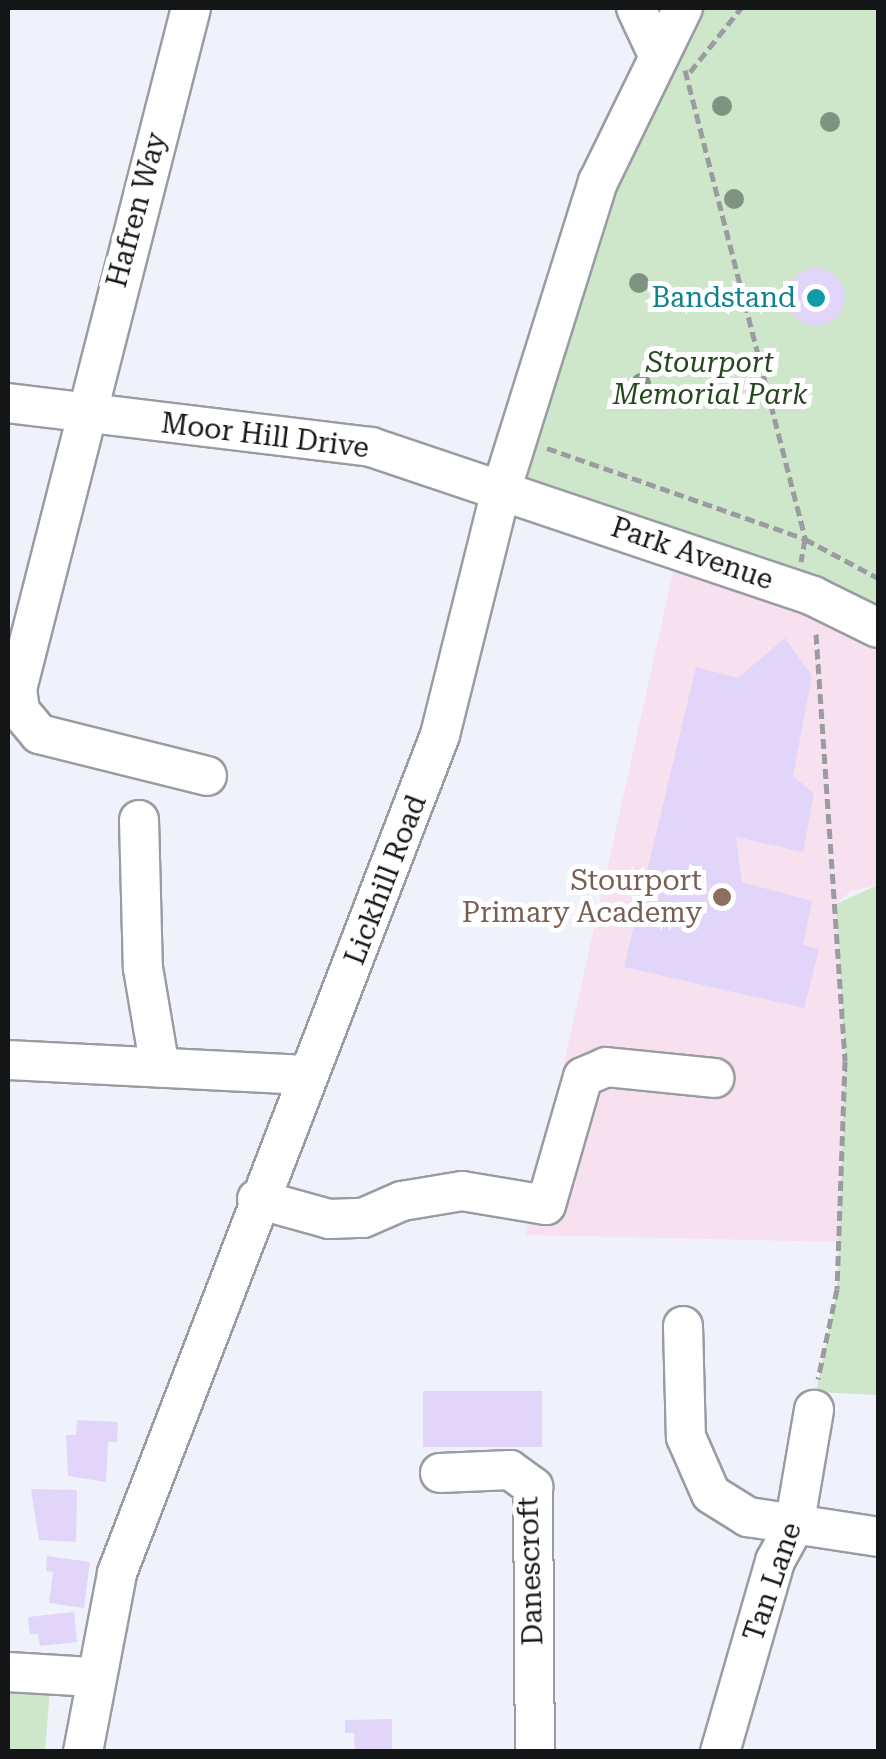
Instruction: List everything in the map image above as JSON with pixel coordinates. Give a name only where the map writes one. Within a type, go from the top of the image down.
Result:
[{"type":"street","name":"Hafren Way","points":[[191,8],[83,413],[17,689],[20,711],[39,734],[207,776]]},
{"type":"street","points":[[636,8],[658,55]]},
{"type":"street","name":"Lickhill Road","points":[[83,1752],[92,1677],[117,1573],[257,1199],[386,889],[440,735],[501,491],[598,182],[683,8]]},
{"type":"street","name":"Moor Hill Drive","points":[[8,404],[371,447],[501,491]]},
{"type":"street","name":"Park Avenue","points":[[501,491],[804,592],[878,628]]},
{"type":"street","points":[[140,820],[144,968],[160,1068]]},
{"type":"street","points":[[8,1060],[307,1075]]},
{"type":"street","points":[[257,1199],[328,1220],[363,1218],[402,1201],[462,1190],[546,1205],[583,1078],[606,1067],[714,1078]]},
{"type":"street","points":[[683,1326],[686,1437],[698,1473],[711,1494],[734,1510],[794,1528],[878,1537]]},
{"type":"street","name":"Tan Lane","points":[[720,1752],[775,1562],[794,1528],[814,1410]]},
{"type":"street","name":"Danescroft","points":[[440,1473],[510,1470],[532,1487],[534,1752]]},
{"type":"street","points":[[8,1672],[92,1677]]},
{"type":"path","points":[[741,8],[690,72],[805,539],[804,592],[844,1061],[837,1289],[814,1410]]},
{"type":"path","points":[[517,438],[805,539],[878,578]]},
{"type":"shaded area","name":"Stourport Primary Academy","points":[[678,549],[878,628],[878,885],[851,891],[836,904],[845,1061],[839,1242],[526,1235]]},
{"type":"green space","name":"Stourport Memorial Park","points":[[683,8],[878,8],[878,628],[501,491]]},
{"type":"green space","points":[[878,885],[878,1395],[816,1392],[837,1289],[845,1061],[836,904]]},
{"type":"green space","points":[[8,1685],[50,1689],[45,1751],[8,1751]]},
{"type":"building","name":"Bandstand","points":[[816,268],[836,277],[845,297],[836,317],[816,326],[796,317],[787,297],[796,277]]},
{"type":"building","points":[[785,638],[812,676],[793,776],[814,793],[803,852],[736,837],[742,882],[812,901],[803,945],[819,949],[804,1008],[624,967],[696,667],[738,678]]},
{"type":"building","points":[[423,1391],[542,1391],[542,1447],[423,1447]]},
{"type":"building","points":[[77,1420],[118,1422],[117,1442],[108,1442],[106,1482],[68,1476],[66,1435],[76,1435]]},
{"type":"building","points":[[31,1489],[77,1490],[76,1542],[39,1540]]},
{"type":"building","points":[[47,1556],[90,1562],[84,1608],[49,1603],[53,1572],[46,1571]]},
{"type":"building","points":[[74,1612],[77,1642],[40,1646],[38,1634],[30,1634],[28,1617]]},
{"type":"building","points":[[392,1719],[392,1752],[355,1752],[354,1733],[345,1733],[345,1720]]},
{"type":"place","name":"Bandstand","points":[[816,298]]},
{"type":"place","name":"Stourport Primary Academy","points":[[722,897]]}]
